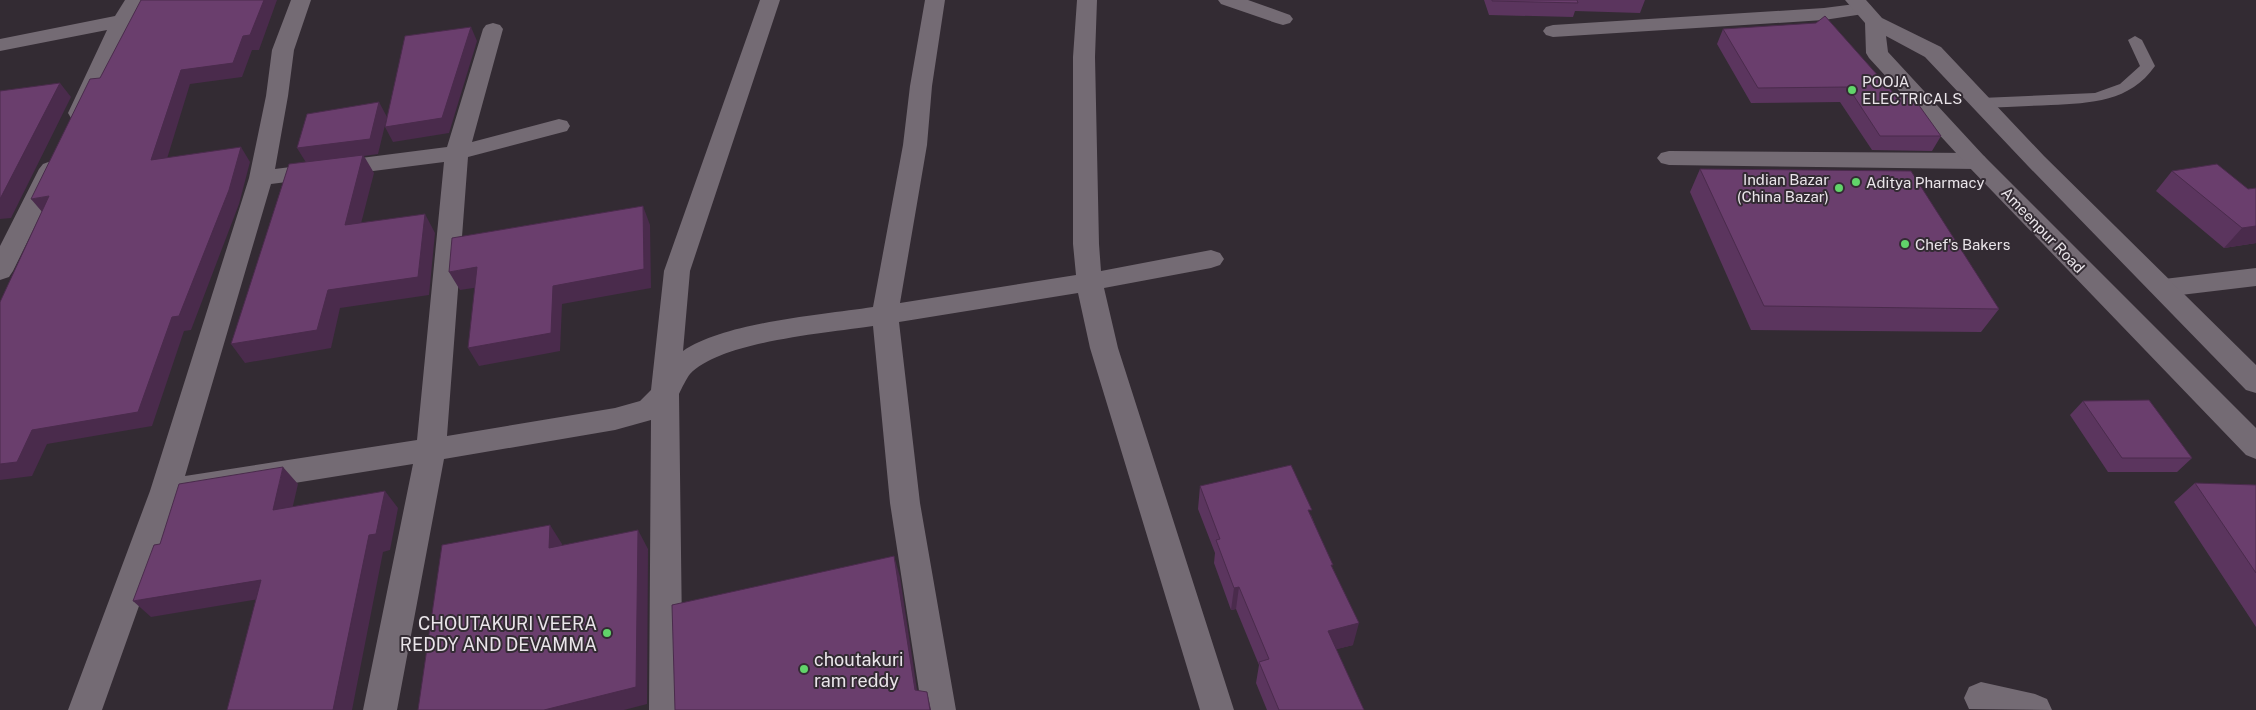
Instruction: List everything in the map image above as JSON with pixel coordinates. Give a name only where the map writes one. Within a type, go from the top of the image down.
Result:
[{"type":"street","points":[[85,710],[164,491],[261,178],[277,96],[283,50],[301,0]]},
{"type":"street","points":[[666,710],[665,394],[677,271],[770,0]]},
{"type":"street","points":[[935,0],[921,86],[915,145],[885,314],[905,503],[939,710]]},
{"type":"street","points":[[1087,0],[1084,57],[1086,244],[1089,282],[1104,348],[1217,710]]},
{"type":"street","points":[[1228,0],[1283,19]]},
{"type":"street","points":[[0,44],[136,8]]},
{"type":"street","points":[[72,128],[136,8]]},
{"type":"street","points":[[1553,31],[1864,10],[1933,52],[2055,180],[2256,382]]},
{"type":"street","name":"Ameenpur Road","points":[[1864,10],[1877,53],[1976,161],[2256,447]]},
{"type":"street","points":[[380,710],[431,450],[456,153],[493,29]]},
{"type":"street","points":[[261,178],[456,153],[559,126]]},
{"type":"street","points":[[0,271],[59,153]]},
{"type":"street","points":[[1669,158],[1976,161]]},
{"type":"street","points":[[1998,183],[2055,180]]},
{"type":"street","points":[[164,491],[431,450],[614,419],[650,409],[665,394],[680,367],[704,350],[744,337],[1089,282],[1211,258]]},
{"type":"street","points":[[2164,288],[2256,277]]},
{"type":"street","points":[[1981,698],[2035,710]]},
{"type":"lane","points":[[1981,102],[2096,98],[2110,94],[2133,84],[2148,66],[2135,40]]},
{"type":"building","points":[[141,0],[264,0],[250,35],[243,36],[233,63],[181,70],[151,160],[241,147],[229,190],[179,316],[172,317],[138,412],[32,430],[17,462],[0,464],[0,302],[49,196],[31,199],[90,79],[100,78]]},
{"type":"building","points":[[1577,0],[1578,3],[1492,1]]},
{"type":"building","points":[[1825,16],[1897,97],[1913,97],[1941,136],[1880,136],[1848,87],[1758,88],[1723,29],[1816,23]]},
{"type":"building","points":[[471,27],[442,118],[385,127],[405,36]]},
{"type":"building","points":[[60,83],[0,199],[0,91]]},
{"type":"building","points":[[379,102],[370,139],[297,148],[307,114]]},
{"type":"building","points":[[363,155],[345,225],[425,214],[418,277],[328,290],[317,330],[231,344],[289,164]]},
{"type":"building","points":[[2217,164],[2248,189],[2256,188],[2256,226],[2242,228],[2172,171]]},
{"type":"building","points":[[1700,169],[1911,171],[1999,309],[1764,306]]},
{"type":"building","points":[[643,206],[644,269],[553,286],[551,333],[468,348],[477,267],[449,272],[452,238]]},
{"type":"building","points":[[2149,400],[2192,458],[2122,458],[2083,401]]},
{"type":"building","points":[[1291,465],[1312,510],[1308,510],[1333,565],[1331,565],[1359,623],[1328,631],[1364,710],[1279,710],[1259,662],[1269,659],[1239,587],[1234,588],[1216,540],[1220,539],[1200,486]]},
{"type":"building","points":[[283,467],[273,510],[385,491],[376,534],[369,535],[333,710],[227,710],[261,580],[133,601],[154,545],[160,544],[179,484]]},
{"type":"building","points":[[2195,483],[2256,485],[2256,573]]},
{"type":"building","points":[[550,525],[549,548],[638,530],[636,687],[544,710],[418,710],[442,545]]},
{"type":"building","name":"choutakuri ram reddy","points":[[894,556],[915,690],[927,692],[930,710],[675,710],[672,605]]},
{"type":"place","name":"POOJA ELECTRICALS","points":[[1852,90]]},
{"type":"place","name":"Aditya Pharmacy","points":[[1856,182]]},
{"type":"place","name":"Indian Bazar (China Bazar)","points":[[1839,188]]},
{"type":"place","name":"Chef's Bakers","points":[[1905,244]]},
{"type":"place","name":"CHOUTAKURI VEERA REDDY AND DEVAMMA","points":[[607,633]]},
{"type":"place","name":"choutakuri ram reddy","points":[[804,669]]}]
